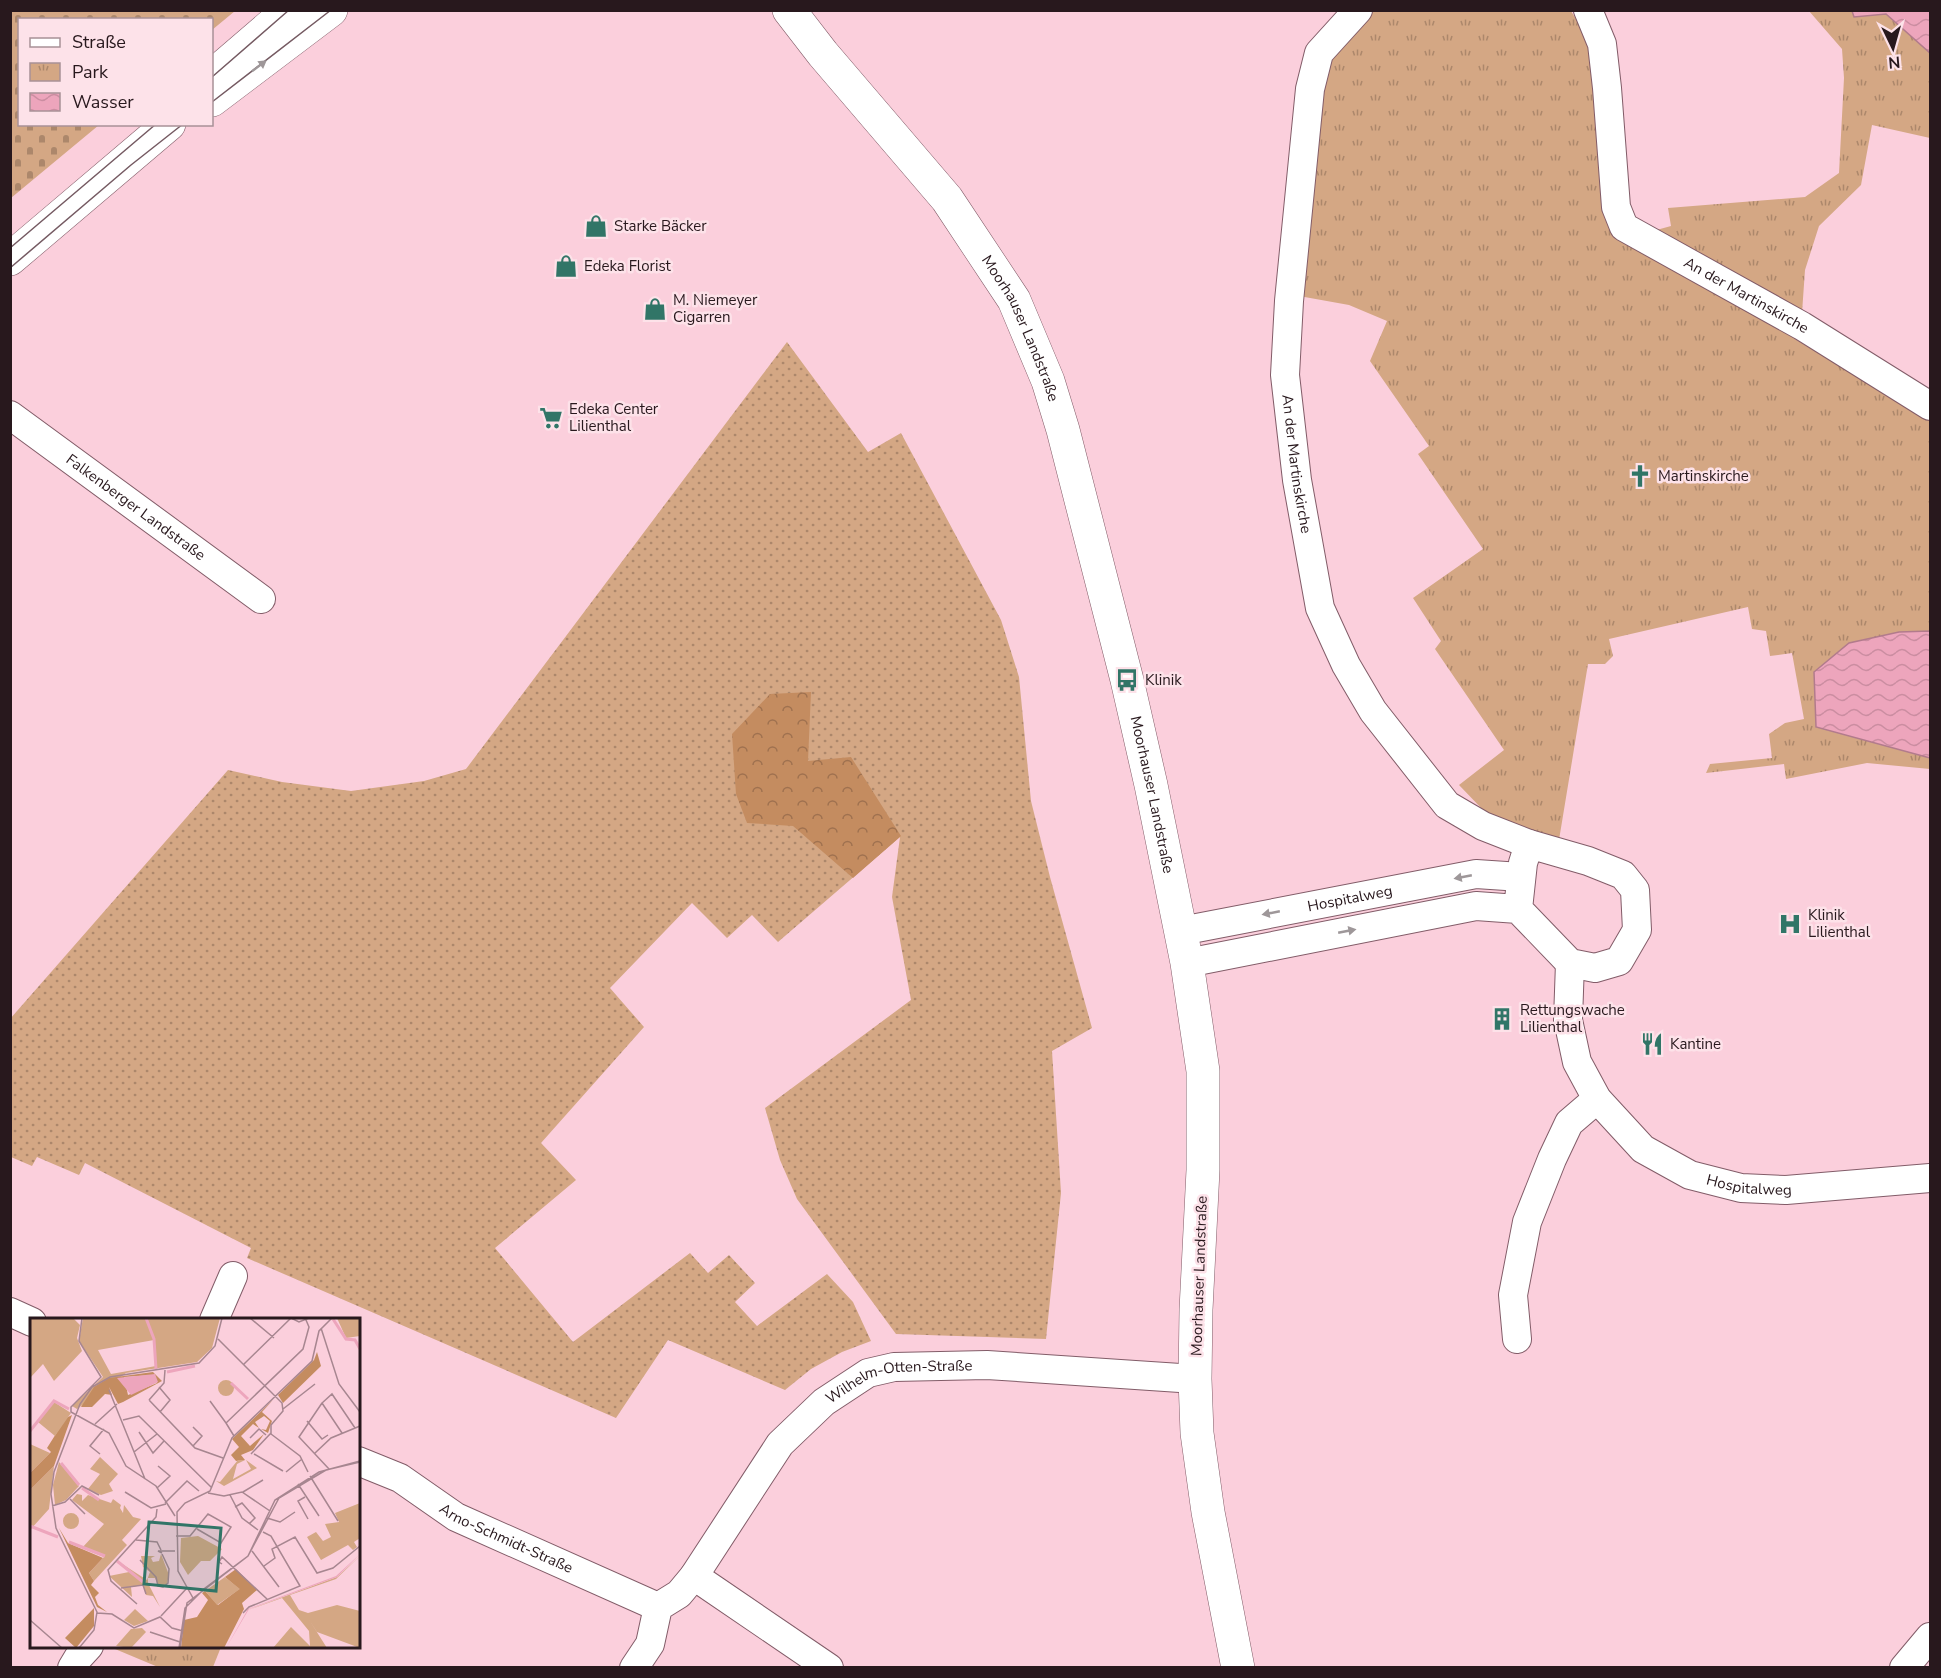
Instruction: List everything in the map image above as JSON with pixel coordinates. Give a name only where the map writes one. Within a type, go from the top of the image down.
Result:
[{"type":"street","points":[[213,76],[289,10]]},
{"type":"street","points":[[213,99],[331,10]]},
{"type":"street","name":"Moorhauser Landstraße","points":[[789,10],[823,54],[947,199],[1014,300],[1048,381],[1063,430],[1127,680],[1181,931],[1203,1071],[1203,1170],[1196,1310],[1197,1433],[1208,1512],[1238,1668]]},
{"type":"street","name":"An der Martinskirche","points":[[1358,10],[1319,53],[1310,89],[1289,301],[1285,375],[1297,480],[1320,608],[1346,665],[1373,711],[1447,805],[1483,826],[1529,844]]},
{"type":"street","name":"An der Martinskirche","points":[[1588,10],[1602,44],[1616,207],[1624,227],[1802,326],[1930,406]]},
{"type":"street","points":[[10,259],[168,126]]},
{"type":"street","name":"Falkenberger Landstraße","points":[[10,415],[261,599]]},
{"type":"street","points":[[1187,963],[1476,906],[1518,909],[1570,963],[1595,968],[1619,961],[1636,930],[1635,890],[1623,875],[1588,861],[1529,844],[1521,877],[1518,909]]},
{"type":"street","name":"Hospitalweg","points":[[1181,931],[1476,874],[1521,877]]},
{"type":"street","name":"Hospitalweg","points":[[1570,963],[1568,1020],[1577,1062],[1598,1099],[1643,1149],[1690,1175],[1741,1188],[1786,1190],[1930,1178]]},
{"type":"street","points":[[1517,1339],[1513,1295],[1527,1222],[1569,1123],[1598,1099]]},
{"type":"street","points":[[215,1318],[233,1276]]},
{"type":"street","points":[[10,1312],[30,1321]]},
{"type":"street","name":"Wilhelm-Otten-Straße","points":[[658,1607],[679,1594],[694,1576],[780,1444],[824,1402],[868,1373],[894,1366],[987,1365],[1195,1379]]},
{"type":"street","name":"Arno-Schmidt-Straße","points":[[360,1462],[400,1478],[456,1517],[658,1607]]},
{"type":"street","points":[[694,1576],[829,1668]]},
{"type":"street","points":[[634,1668],[650,1644],[658,1607]]},
{"type":"street","points":[[1904,1668],[1930,1637]]},
{"type":"street","points":[[72,1668],[88,1648]]},
{"type":"green space","points":[[11,10],[235,10],[213,29],[213,18],[18,18],[18,126],[98,126],[11,198]]},
{"type":"green space","points":[[1372,11],[1571,11],[1584,32],[1593,69],[1604,217],[1620,240],[1671,226],[1668,208],[1805,197],[1839,173],[1844,78],[1842,49],[1809,11],[1930,11],[1930,138],[1872,125],[1861,185],[1819,226],[1805,270],[1802,313],[1795,339],[1930,421],[1930,769],[1867,763],[1786,779],[1784,764],[1706,773],[1710,764],[1772,758],[1769,734],[1785,723],[1804,719],[1792,653],[1770,656],[1766,631],[1752,629],[1748,607],[1609,639],[1613,656],[1605,664],[1588,664],[1559,840],[1515,829],[1484,811],[1459,785],[1504,750],[1435,649],[1441,641],[1413,598],[1483,549],[1418,454],[1429,446],[1370,361],[1387,321],[1349,305],[1299,296],[1323,72],[1340,43]]},
{"type":"green space","points":[[787,342],[868,452],[901,433],[1001,620],[1019,677],[1031,801],[1092,1028],[1052,1051],[1061,1193],[1046,1339],[896,1334],[797,1199],[780,1160],[765,1108],[911,1000],[892,897],[900,837],[778,942],[752,915],[727,938],[692,903],[610,988],[644,1027],[541,1143],[576,1180],[495,1248],[573,1342],[690,1253],[708,1273],[729,1255],[755,1283],[735,1302],[757,1326],[827,1274],[853,1302],[871,1341],[842,1352],[811,1369],[785,1390],[668,1340],[616,1418],[247,1258],[251,1248],[85,1163],[79,1175],[37,1157],[32,1166],[11,1157],[10,1019],[228,770],[282,782],[351,791],[424,781],[466,769]]},
{"type":"green space","points":[[811,692],[808,761],[851,757],[901,836],[853,878],[793,826],[747,823],[736,794],[732,734],[770,694]]},
{"type":"green space","points":[[221,1648],[213,1667],[158,1667],[115,1649]]},
{"type":"water","points":[[1852,11],[1930,11],[1930,53],[1886,14],[1854,17]]},
{"type":"water","points":[[1930,631],[1930,758],[1816,727],[1814,672],[1849,643],[1899,632]]},
{"type":"tram line","points":[[213,76],[289,10]]},
{"type":"tram line","points":[[213,101],[331,10]]},
{"type":"tram line","points":[[10,248],[154,126]]},
{"type":"tram line","points":[[10,268],[180,126]]},
{"type":"place","name":"Starke Bäcker","points":[[596,226]]},
{"type":"place","name":"Edeka Florist","points":[[566,266]]},
{"type":"place","name":"M. Niemeyer Cigarren","points":[[655,309]]},
{"type":"place","name":"Edeka Center Lilienthal","points":[[551,418]]},
{"type":"place","name":"Martinskirche","points":[[1640,476]]},
{"type":"place","name":"Klinik","points":[[1127,680]]},
{"type":"place","name":"Klinik Lilienthal","points":[[1790,924]]},
{"type":"place","name":"Rettungswache Lilienthal","points":[[1502,1019]]},
{"type":"place","name":"Kantine","points":[[1652,1044]]}]
